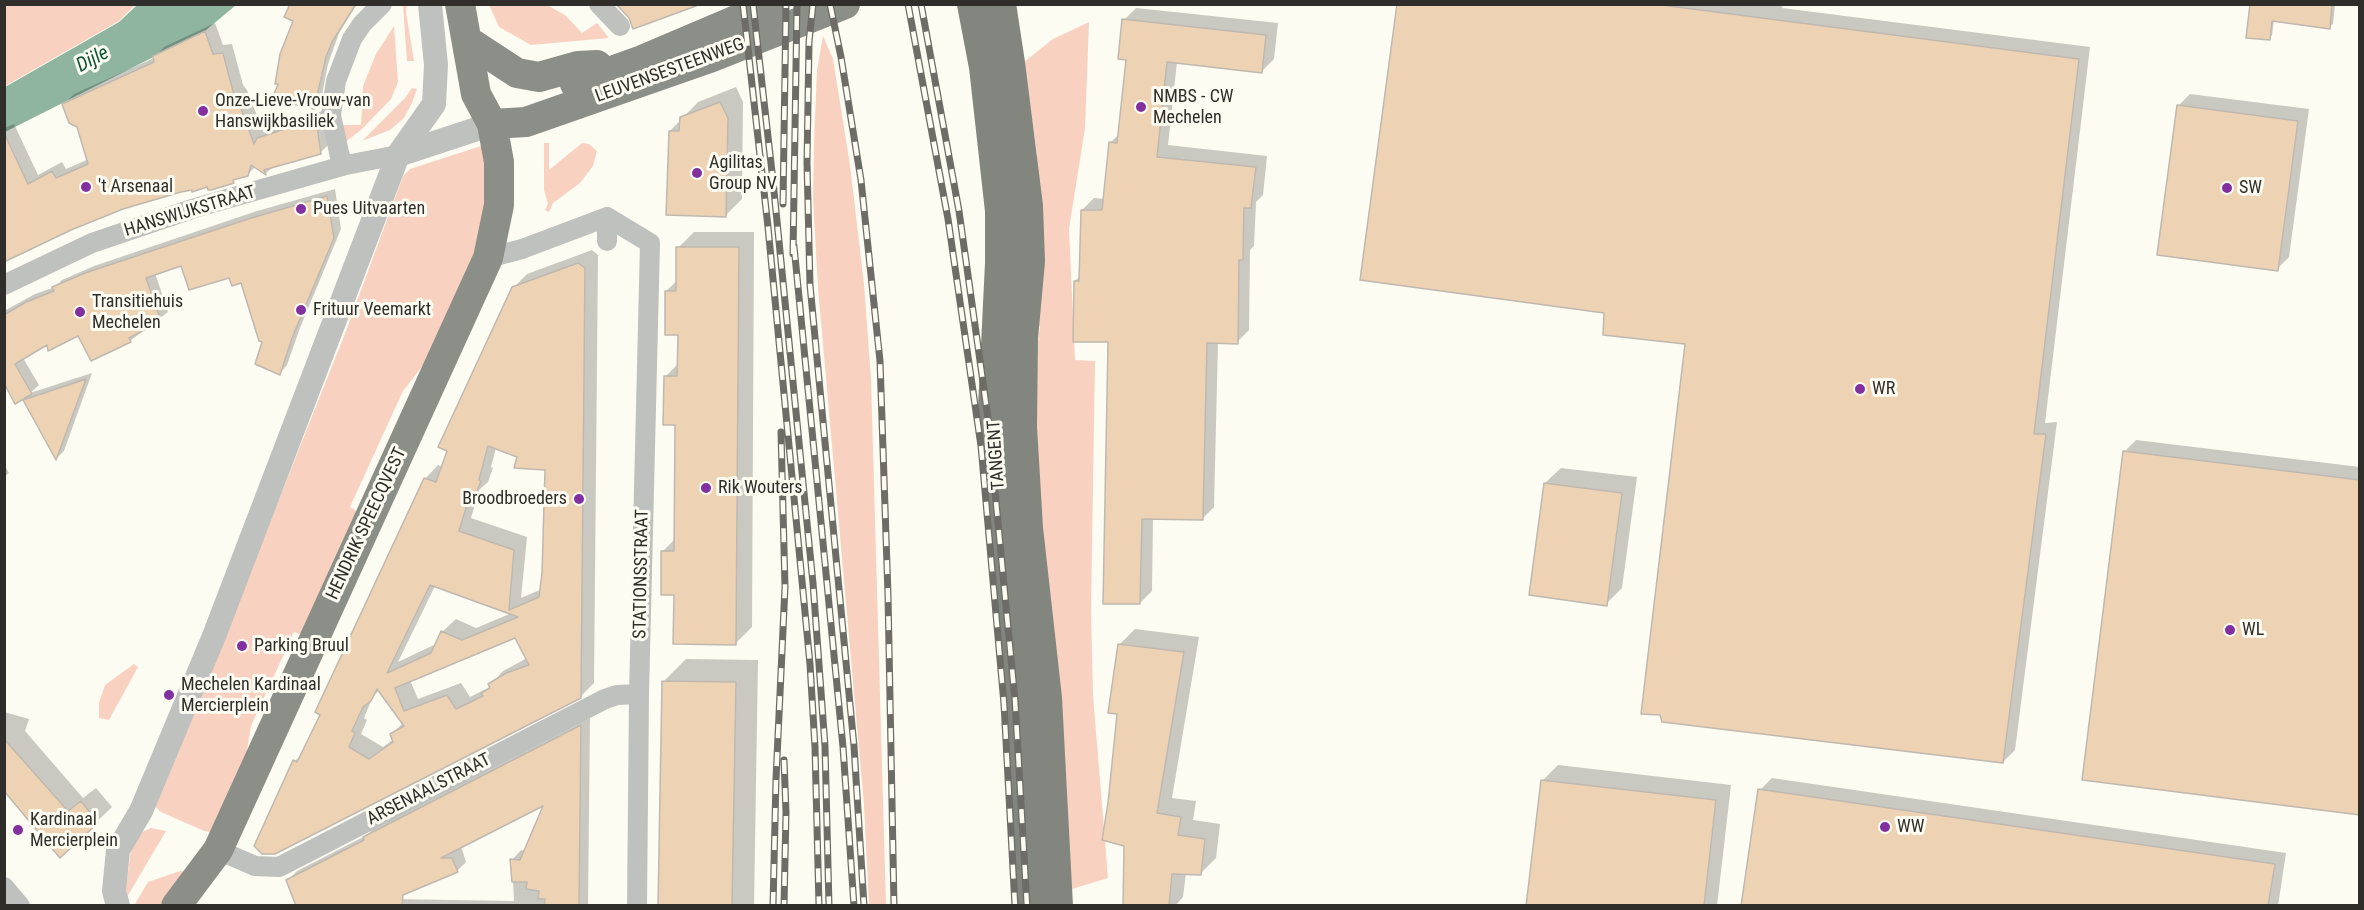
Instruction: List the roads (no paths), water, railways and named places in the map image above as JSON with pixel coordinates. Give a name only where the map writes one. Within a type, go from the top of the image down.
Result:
[{"type":"highway","name":"TANGENT","points":[[973,4],[985,67],[1001,211],[1001,263],[993,406],[1002,536],[1018,664],[1032,906]]},
{"type":"highway","name":"TANGENT","points":[[1000,4],[1027,206],[1029,261],[1020,383],[1021,427],[1027,528],[1046,698],[1057,906]]},
{"type":"main road","name":"HENDRIK SPEECQVEST","points":[[176,906],[218,850],[488,258],[499,205],[499,162],[492,124],[476,94],[460,4]]},
{"type":"main road","name":"LEUVENSESTEENWEG","points":[[492,124],[515,106],[633,63],[774,4]]},
{"type":"main road","name":"LEUVENSESTEENWEG","points":[[492,124],[526,122],[701,61],[844,4]]},
{"type":"main road","points":[[468,41],[517,73],[539,77],[578,66],[633,63]]},
{"type":"street","points":[[346,165],[340,157],[331,115],[336,81],[352,39],[362,24],[382,4]]},
{"type":"street","points":[[118,906],[114,891],[118,850],[141,811],[214,636],[389,155],[434,104],[435,45],[430,4]]},
{"type":"street","points":[[599,4],[620,26]]},
{"type":"street","name":"LEUVENSESTEENWEG","points":[[389,155],[492,124]]},
{"type":"street","name":"HANSWIJKSTRAAT","points":[[4,285],[92,243],[195,208],[389,155]]},
{"type":"street","points":[[488,258],[522,249],[607,217],[607,241]]},
{"type":"street","name":"STATIONSSTRAAT","points":[[607,217],[650,243],[639,694],[637,906]]},
{"type":"street","name":"ARSENAALSTRAAT","points":[[218,850],[255,866],[279,867],[605,699],[617,695],[639,694]]},
{"type":"street","points":[[4,887],[20,906]]},
{"type":"water","name":"Dijle","points":[[137,5],[236,5],[205,31],[5,132],[5,87],[119,22]]},
{"type":"railway","points":[[743,4],[768,227],[810,664],[815,747],[819,906]]},
{"type":"railway","points":[[753,4],[813,583],[825,746],[829,906]]},
{"type":"railway","points":[[783,204],[786,4]]},
{"type":"railway","points":[[793,254],[797,4]]},
{"type":"railway","points":[[813,4],[809,42],[807,163],[810,285],[854,746],[864,906]]},
{"type":"railway","points":[[830,4],[861,180],[880,361],[888,595],[894,906]]},
{"type":"railway","points":[[908,4],[948,219],[981,446],[1004,704],[1015,906]]},
{"type":"railway","points":[[921,4],[959,211],[988,418],[1015,700],[1027,906]]},
{"type":"railway","points":[[794,246],[843,747],[854,906]]},
{"type":"railway","points":[[773,906],[785,587],[781,432]]},
{"type":"railway","points":[[784,760],[786,812],[784,906]]},
{"type":"place","name":"NMBS - CW Mechelen","points":[[1141,107]]},
{"type":"place","name":"Onze-Lieve-Vrouw-van Hanswijkbasiliek","points":[[203,111]]},
{"type":"place","name":"Agilitas Group NV","points":[[697,173]]},
{"type":"place","name":"'t Arsenaal","points":[[86,187]]},
{"type":"place","name":"SW","points":[[2227,188]]},
{"type":"place","name":"Pues Uitvaarten","points":[[301,209]]},
{"type":"place","name":"Frituur Veemarkt","points":[[301,310]]},
{"type":"place","name":"Transitiehuis Mechelen","points":[[80,312]]},
{"type":"place","name":"WR","points":[[1860,389]]},
{"type":"place","name":"Rik Wouters","points":[[706,488]]},
{"type":"place","name":"Broodbroeders","points":[[579,499]]},
{"type":"place","name":"WL","points":[[2230,630]]},
{"type":"place","name":"Parking Bruul","points":[[242,646]]},
{"type":"place","name":"Mechelen Kardinaal Mercierplein","points":[[169,695]]},
{"type":"place","name":"WW","points":[[1885,827]]},
{"type":"place","name":"Kardinaal Mercierplein","points":[[18,830]]}]
